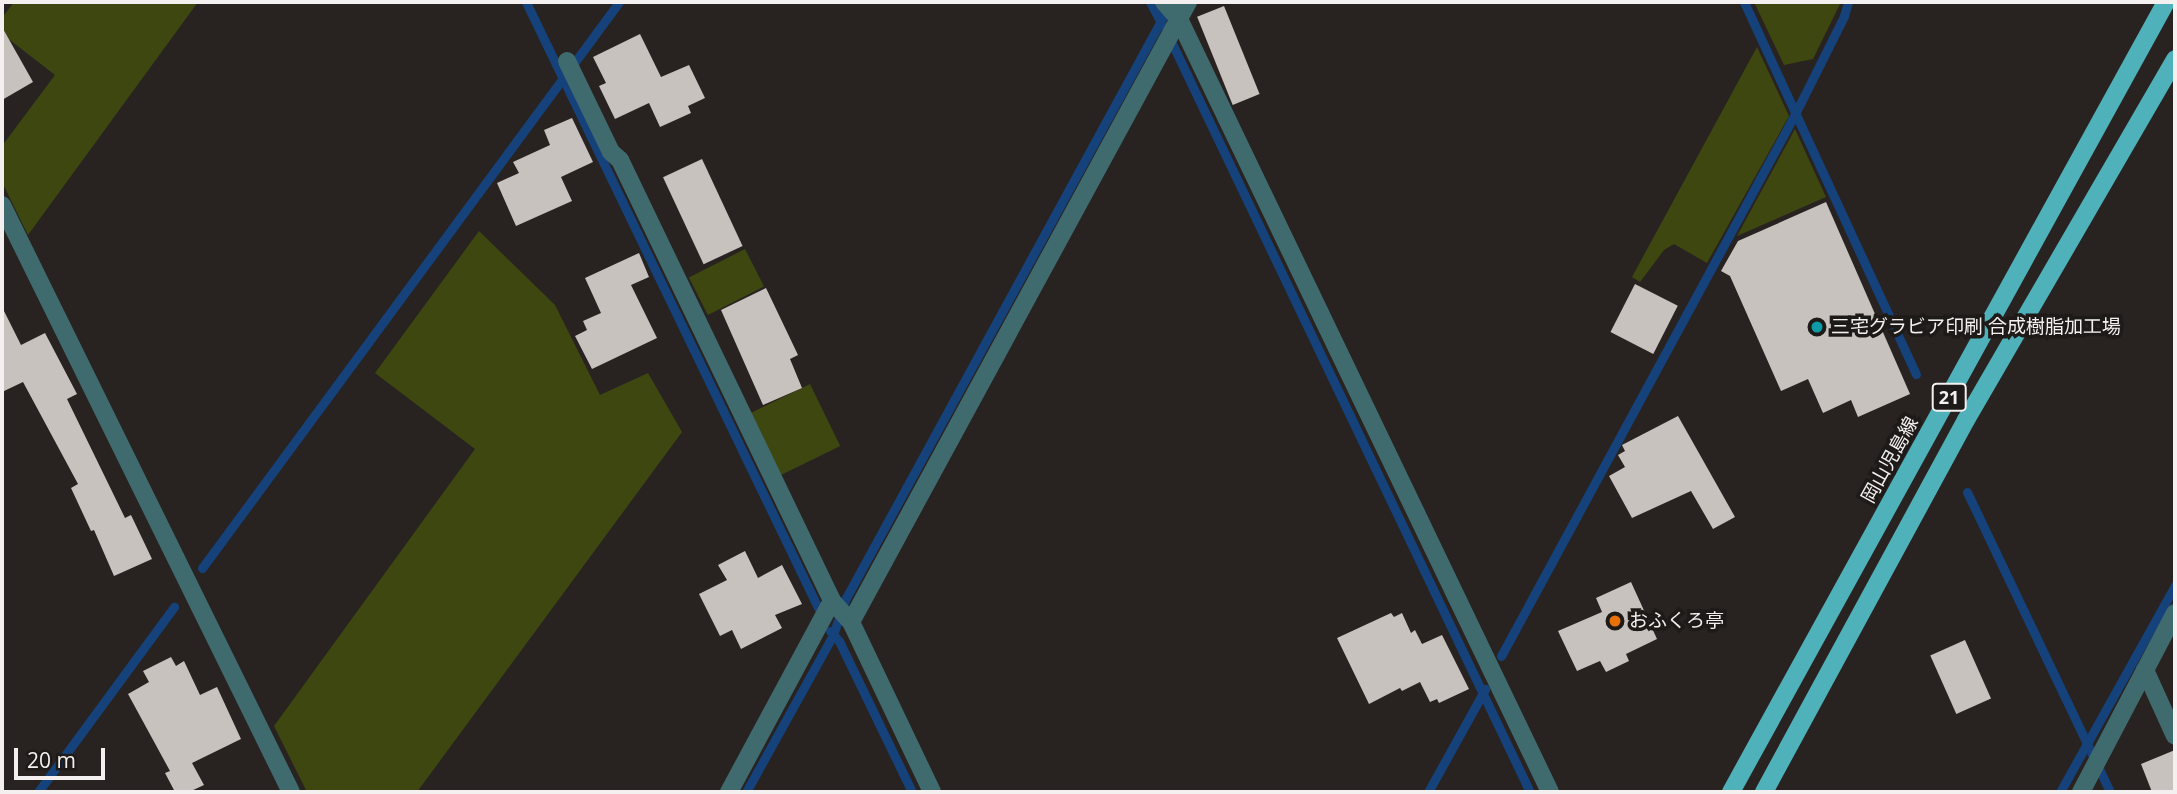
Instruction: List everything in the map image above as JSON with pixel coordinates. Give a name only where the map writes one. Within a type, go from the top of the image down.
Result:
[{"type":"main road","name":"岡山児島線","points":[[1731,792],[2166,2]]},
{"type":"main road","name":"21","points":[[1765,792],[1966,420],[2175,59]]},
{"type":"street","points":[[729,792],[817,631],[838,611],[1165,44],[1172,15],[1188,2]]},
{"type":"street","points":[[1172,15],[1550,792]]},
{"type":"street","points":[[570,67],[611,152],[620,160],[838,611],[932,792]]},
{"type":"street","points":[[2,205],[291,792]]},
{"type":"street","points":[[2081,792],[2175,613]]},
{"type":"street","points":[[2145,670],[2175,736]]},
{"type":"green space","points":[[14,2],[198,2],[28,235],[2,182],[2,146],[55,75],[2,34],[2,18]]},
{"type":"green space","points":[[1754,2],[1841,2],[1813,59],[1784,65]]},
{"type":"green space","points":[[1757,47],[1789,116],[1707,263],[1674,244],[1664,250],[1640,282],[1632,277]]},
{"type":"green space","points":[[1795,129],[1826,197],[1737,236]]},
{"type":"green space","points":[[479,231],[555,305],[600,395],[648,373],[682,432],[417,792],[307,792],[274,726],[475,449],[375,373]]},
{"type":"green space","points":[[745,249],[764,286],[708,315],[689,278]]},
{"type":"green space","points":[[810,384],[840,446],[781,475],[751,413]]},
{"type":"building","points":[[1224,6],[1260,94],[1233,105],[1197,17]]},
{"type":"building","points":[[2,27],[33,82],[2,100]]},
{"type":"building","points":[[640,34],[661,77],[689,65],[705,98],[688,106],[691,113],[660,127],[649,103],[615,119],[599,86],[606,83],[593,57]]},
{"type":"building","points":[[572,118],[593,162],[561,177],[572,201],[516,226],[497,183],[519,173],[513,162],[550,145],[544,130]]},
{"type":"building","points":[[702,159],[743,246],[704,264],[663,177]]},
{"type":"building","name":"三宅グラビア印刷 合成樹脂加工場","points":[[1826,202],[1910,394],[1858,417],[1851,400],[1823,413],[1808,379],[1781,391],[1730,276],[1721,271],[1738,241]]},
{"type":"building","points":[[639,253],[649,277],[631,285],[657,338],[592,369],[575,336],[587,330],[583,321],[601,313],[585,278]]},
{"type":"building","points":[[1635,284],[1678,306],[1653,354],[1610,332]]},
{"type":"building","points":[[766,288],[798,355],[790,359],[802,388],[763,405],[721,310]]},
{"type":"building","points":[[2,307],[21,345],[45,333],[77,394],[67,399],[125,518],[131,515],[152,559],[114,576],[94,530],[91,531],[71,488],[78,484],[23,382],[2,392]]},
{"type":"building","points":[[1678,416],[1735,517],[1713,529],[1691,491],[1632,518],[1609,476],[1625,467],[1618,455],[1625,451],[1622,445]]},
{"type":"building","points":[[745,551],[758,578],[782,565],[802,604],[775,615],[782,628],[741,649],[732,630],[720,636],[699,594],[727,580],[718,565]]},
{"type":"building","name":"おふくろ亭","points":[[1631,582],[1657,639],[1626,654],[1629,661],[1606,672],[1600,661],[1577,671],[1558,631],[1602,612],[1596,598]]},
{"type":"building","points":[[1391,613],[1394,617],[1402,613],[1411,633],[1415,630],[1422,644],[1442,635],[1469,689],[1439,703],[1437,699],[1430,702],[1420,682],[1402,691],[1400,688],[1369,704],[1337,638]]},
{"type":"building","points":[[1965,640],[1991,698],[1956,714],[1930,655]]},
{"type":"building","points":[[171,657],[176,666],[184,661],[200,695],[217,687],[241,739],[192,763],[204,785],[189,792],[175,792],[165,773],[170,771],[128,694],[149,682],[143,671]]},
{"type":"building","points":[[2175,750],[2175,792],[2152,792],[2141,764]]},
{"type":"waterway","points":[[526,2],[823,618]]},
{"type":"waterway","points":[[202,568],[619,2]]},
{"type":"waterway","points":[[1150,2],[1162,25]]},
{"type":"waterway","points":[[1744,2],[1916,374]]},
{"type":"waterway","points":[[1501,656],[1795,114],[1844,16],[1848,2]]},
{"type":"waterway","points":[[746,792],[833,635],[846,598],[1169,6]]},
{"type":"waterway","points":[[1169,37],[1530,792]]},
{"type":"waterway","points":[[1967,492],[2110,792]]},
{"type":"waterway","points":[[2060,792],[2175,585]]},
{"type":"waterway","points":[[38,792],[174,607]]},
{"type":"waterway","points":[[830,631],[839,641],[912,792]]},
{"type":"waterway","points":[[1428,792],[1485,689]]},
{"type":"place","name":"三宅グラビア印刷 合成樹脂加工場","points":[[1817,327]]},
{"type":"place","name":"おふくろ亭","points":[[1615,621]]}]
